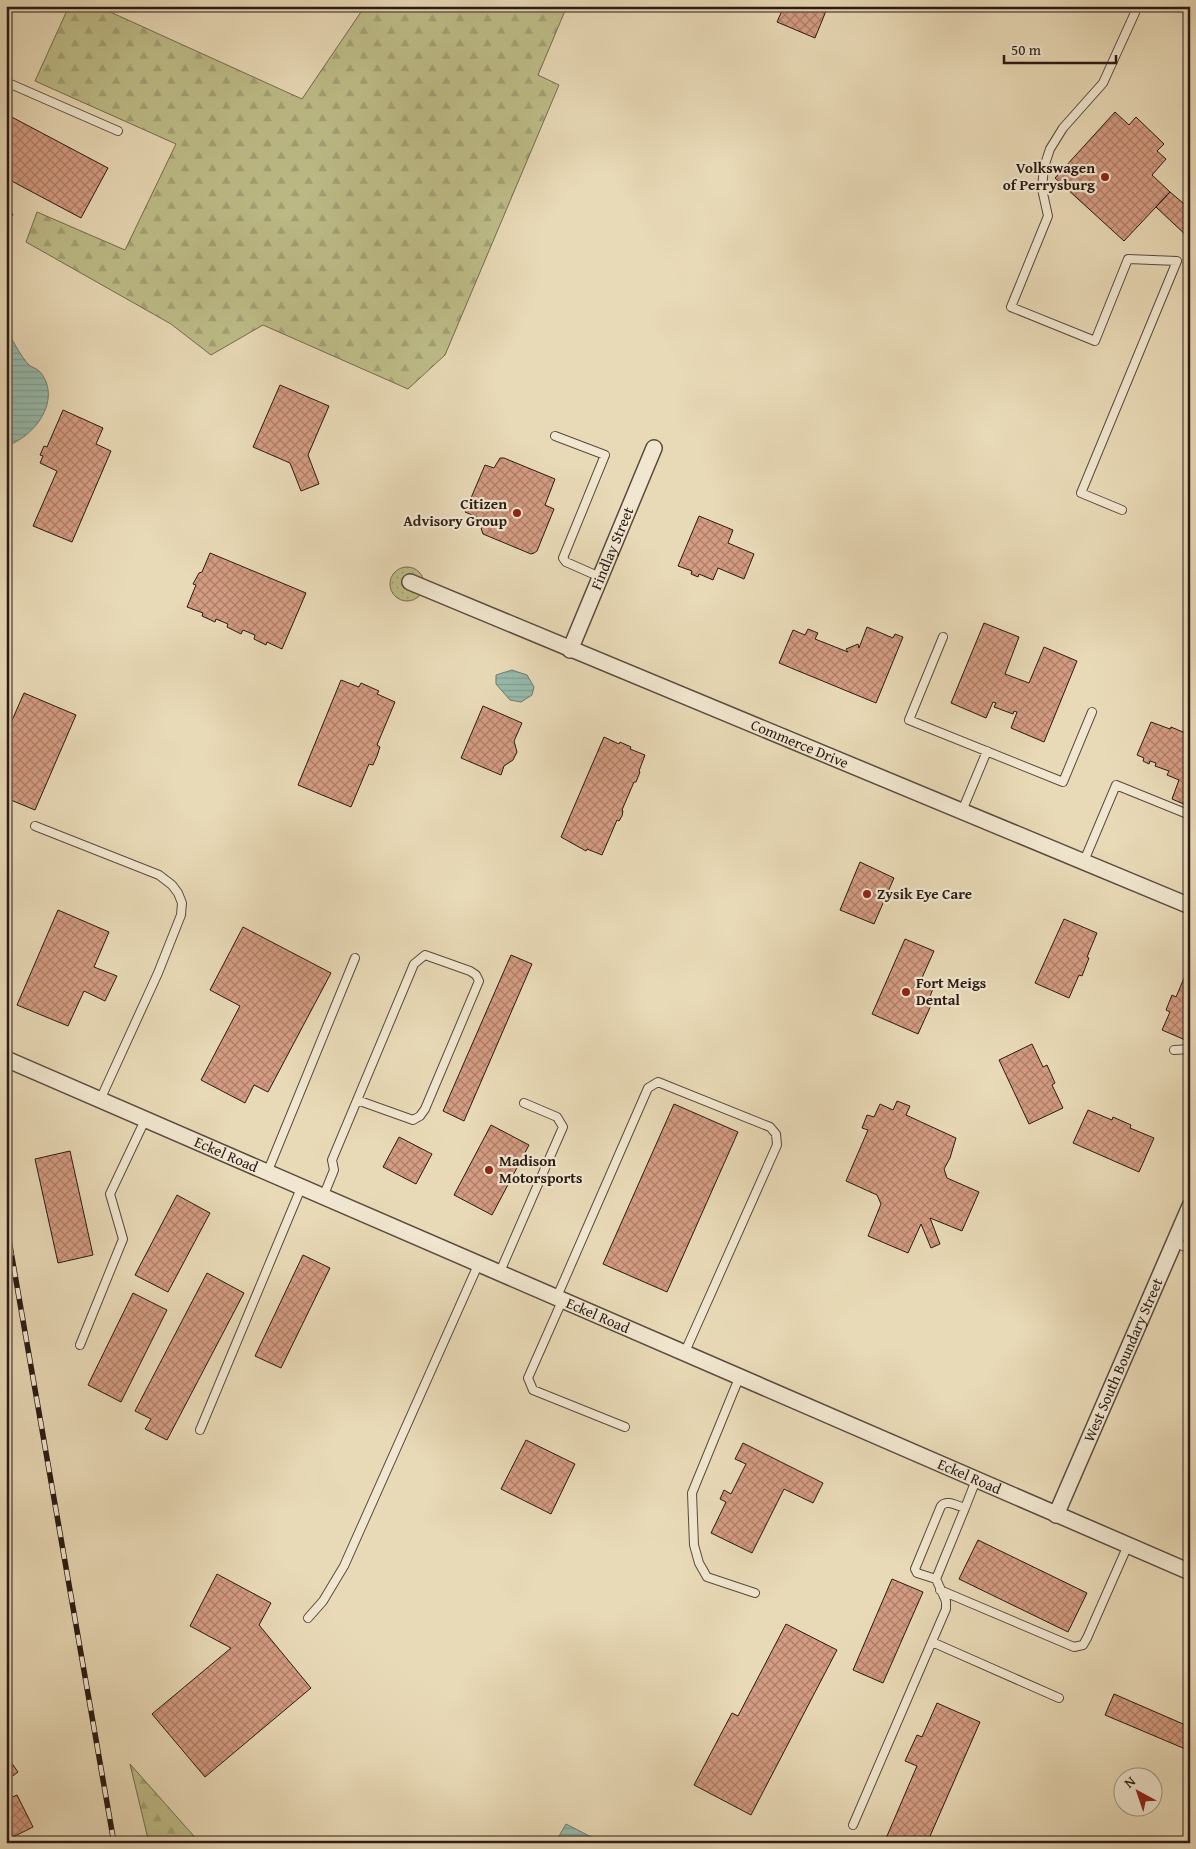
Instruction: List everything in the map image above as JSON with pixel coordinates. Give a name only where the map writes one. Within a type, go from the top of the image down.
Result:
[{"type":"street","name":"Findlay Street","points":[[570,650],[654,448]]},
{"type":"street","name":"Commerce Drive","points":[[410,582],[1190,906]]},
{"type":"street","name":"Eckel Road","points":[[6,1060],[1190,1572]]},
{"type":"street","name":"West South Boundary Street","points":[[1056,1515],[1190,1206]]},
{"type":"lane","points":[[1122,510],[1081,493],[1177,261],[1128,259],[1095,341],[1011,307],[1048,216],[1042,189],[1044,167],[1050,149],[1063,128],[1103,83],[1138,6]]},
{"type":"lane","points":[[6,82],[118,131]]},
{"type":"lane","points":[[555,436],[605,455],[563,558],[566,562],[600,576]]},
{"type":"lane","points":[[943,637],[909,720],[1063,782],[1092,712]]},
{"type":"lane","points":[[962,811],[986,751]]},
{"type":"lane","points":[[1084,861],[1116,785],[1190,815]]},
{"type":"lane","points":[[35,826],[159,875],[172,885],[182,902],[181,915],[158,973],[100,1100]]},
{"type":"lane","points":[[323,1197],[334,1170],[332,1160],[357,1100],[414,964],[425,955],[470,971],[476,976],[479,981],[425,1110],[420,1116],[413,1120],[357,1100]]},
{"type":"lane","points":[[267,1173],[355,958]]},
{"type":"lane","points":[[1174,1050],[1190,1049]]},
{"type":"lane","points":[[624,1428],[533,1390],[528,1378],[648,1088],[658,1082],[770,1127],[776,1134],[777,1145],[684,1354]]},
{"type":"lane","points":[[499,1274],[563,1127],[557,1117],[524,1103]]},
{"type":"lane","points":[[80,1345],[123,1239],[110,1194],[145,1120]]},
{"type":"lane","points":[[200,1430],[301,1188]]},
{"type":"lane","points":[[1174,1242],[1190,1249]]},
{"type":"lane","points":[[308,1618],[324,1601],[344,1566],[478,1265]]},
{"type":"lane","points":[[739,1378],[692,1493],[694,1545],[699,1563],[707,1577],[755,1593]]},
{"type":"lane","points":[[853,1825],[946,1609],[946,1601],[936,1579],[976,1480]]},
{"type":"lane","points":[[936,1579],[916,1573],[915,1569],[944,1503],[948,1502],[965,1508]]},
{"type":"lane","points":[[940,1590],[1074,1647],[1083,1644],[1087,1638],[1128,1545]]},
{"type":"lane","points":[[932,1642],[1059,1698]]},
{"type":"green space","points":[[69,6],[97,6],[302,99],[365,6],[567,6],[538,75],[559,85],[445,355],[408,389],[263,325],[211,355],[171,324],[26,242],[37,212],[125,250],[176,144],[35,81]]},
{"type":"green space","points":[[407,567],[414,568],[419,572],[423,577],[423,591],[419,596],[414,600],[407,601],[400,600],[395,596],[391,591],[390,584],[391,577],[395,572],[400,568]]},
{"type":"green space","points":[[130,1764],[200,1843],[149,1843]]},
{"type":"shaded area","points":[[6,327],[25,361],[41,373],[47,384],[48,395],[47,406],[35,426],[26,435],[6,446]]},
{"type":"shaded area","points":[[512,670],[527,675],[534,687],[532,695],[521,702],[510,700],[496,684],[496,675]]},
{"type":"shaded area","points":[[566,1824],[603,1843],[555,1843]]},
{"type":"building","points":[[784,6],[828,6],[815,38],[777,22]]},
{"type":"building","name":"Volkswagen of Perrysburg","points":[[1115,112],[1129,125],[1136,117],[1164,144],[1157,151],[1166,159],[1152,175],[1170,192],[1124,241],[1055,178]]},
{"type":"building","points":[[6,114],[108,168],[81,218],[6,178]]},
{"type":"building","points":[[1170,192],[1190,209],[1190,239],[1156,207]]},
{"type":"building","points":[[6,210],[13,214],[6,228]]},
{"type":"building","points":[[280,385],[329,406],[308,455],[319,484],[301,491],[290,463],[253,447]]},
{"type":"building","points":[[63,410],[103,428],[96,444],[111,451],[72,542],[33,526],[57,471],[40,463],[43,456],[40,455],[44,446],[47,447]]},
{"type":"building","points":[[500,458],[555,479],[545,505],[554,509],[537,551],[534,553],[531,554],[483,534],[481,528],[484,520],[465,512],[485,465],[494,468]]},
{"type":"building","points":[[699,516],[733,530],[728,543],[754,554],[744,579],[718,568],[713,580],[699,574],[698,577],[691,574],[692,571],[678,566]]},
{"type":"building","points":[[210,553],[306,593],[282,649],[267,642],[266,645],[254,639],[255,635],[243,630],[241,634],[227,627],[228,624],[216,619],[215,622],[202,616],[203,613],[187,607],[196,585],[193,584],[199,573],[202,572]]},
{"type":"building","points":[[984,623],[1019,637],[1005,674],[1029,683],[1044,647],[1077,661],[1044,742],[1011,728],[1017,712],[1014,711],[1013,714],[994,707],[996,703],[993,702],[986,718],[951,703]]},
{"type":"building","points":[[867,627],[893,638],[895,634],[903,637],[876,703],[779,663],[793,630],[805,635],[808,629],[818,633],[815,639],[848,652],[846,649],[858,644],[859,648]]},
{"type":"building","points":[[341,680],[359,687],[361,683],[379,691],[377,694],[395,702],[377,745],[380,747],[377,756],[373,765],[369,764],[351,807],[298,785]]},
{"type":"building","points":[[24,693],[76,715],[35,810],[6,798],[6,734]]},
{"type":"building","points":[[483,706],[522,723],[514,741],[517,752],[513,760],[504,766],[501,775],[461,758]]},
{"type":"building","points":[[1151,722],[1170,729],[1171,727],[1190,735],[1190,795],[1186,805],[1172,799],[1179,780],[1167,775],[1169,771],[1155,766],[1156,763],[1150,761],[1149,764],[1143,761],[1144,758],[1137,755]]},
{"type":"building","points":[[604,737],[619,744],[620,742],[631,747],[630,749],[645,755],[636,782],[634,782],[622,810],[622,816],[619,821],[617,820],[602,855],[587,849],[586,851],[561,837]]},
{"type":"building","name":"Zysik Eye Care","points":[[860,862],[894,878],[874,924],[840,910]]},
{"type":"building","points":[[58,910],[109,932],[94,967],[117,976],[105,1001],[84,991],[68,1026],[17,1005]]},
{"type":"building","points":[[1064,919],[1097,933],[1087,957],[1089,958],[1082,976],[1079,975],[1069,998],[1035,983]]},
{"type":"building","points":[[243,927],[331,973],[268,1092],[254,1085],[245,1103],[201,1080],[240,1006],[210,990]]},
{"type":"building","name":"Fort Meigs Dental","points":[[905,939],[934,951],[921,980],[934,986],[929,999],[933,1001],[918,1034],[872,1014]]},
{"type":"building","points":[[511,955],[532,964],[464,1121],[443,1111]]},
{"type":"building","points":[[1184,978],[1190,980],[1190,1042],[1162,1030],[1170,1012],[1166,1010],[1172,995],[1176,997]]},
{"type":"building","points":[[1032,1044],[1043,1067],[1047,1065],[1055,1083],[1052,1085],[1063,1108],[1029,1124],[999,1060]]},
{"type":"building","points":[[897,1101],[910,1106],[906,1115],[956,1138],[950,1158],[944,1169],[947,1178],[979,1192],[962,1231],[930,1218],[940,1244],[931,1248],[921,1224],[908,1253],[868,1236],[881,1204],[877,1195],[846,1181],[868,1130],[862,1128],[867,1115],[874,1117],[880,1104],[893,1110]]},
{"type":"building","points":[[674,1104],[738,1132],[667,1292],[603,1264]]},
{"type":"building","points":[[1088,1110],[1112,1120],[1113,1117],[1131,1125],[1130,1128],[1154,1138],[1139,1172],[1073,1143]]},
{"type":"building","points":[[491,1125],[529,1145],[492,1215],[454,1195]]},
{"type":"building","points":[[399,1137],[432,1154],[416,1184],[383,1167]]},
{"type":"building","points":[[70,1151],[93,1255],[58,1263],[35,1159]]},
{"type":"building","points":[[177,1195],[210,1213],[168,1292],[135,1275]]},
{"type":"building","points":[[303,1255],[330,1268],[281,1368],[255,1356]]},
{"type":"building","points":[[207,1273],[244,1293],[167,1440],[145,1429],[151,1419],[135,1411]]},
{"type":"building","points":[[133,1293],[167,1310],[121,1402],[88,1385]]},
{"type":"building","points":[[526,1440],[575,1464],[551,1514],[501,1489]]},
{"type":"building","points":[[743,1443],[823,1483],[813,1503],[784,1489],[752,1553],[711,1533],[726,1502],[720,1499],[724,1490],[731,1494],[746,1464],[735,1459]]},
{"type":"building","points":[[978,1540],[1087,1593],[1068,1632],[959,1579]]},
{"type":"building","points":[[217,1574],[271,1603],[259,1625],[311,1688],[205,1777],[152,1714],[231,1648],[190,1626]]},
{"type":"building","points":[[892,1579],[923,1592],[883,1683],[853,1670]]},
{"type":"building","points":[[786,1624],[837,1650],[751,1815],[694,1785],[732,1713],[738,1716]]},
{"type":"building","points":[[1114,1694],[1190,1727],[1190,1751],[1105,1715]]},
{"type":"building","points":[[937,1703],[980,1722],[927,1843],[884,1843],[917,1766],[905,1761],[917,1735],[922,1737]]},
{"type":"building","points":[[6,1755],[18,1772],[6,1781]]},
{"type":"building","points":[[17,1795],[33,1827],[13,1837],[6,1822],[6,1800]]},
{"type":"railway","points":[[6,1223],[114,1843]]},
{"type":"place","name":"Volkswagen of Perrysburg","points":[[1105,177]]},
{"type":"place","name":"Citizen Advisory Group","points":[[517,513]]},
{"type":"place","name":"Zysik Eye Care","points":[[867,894]]},
{"type":"place","name":"Fort Meigs Dental","points":[[906,992]]},
{"type":"place","name":"Madison Motorsports","points":[[489,1170]]}]
